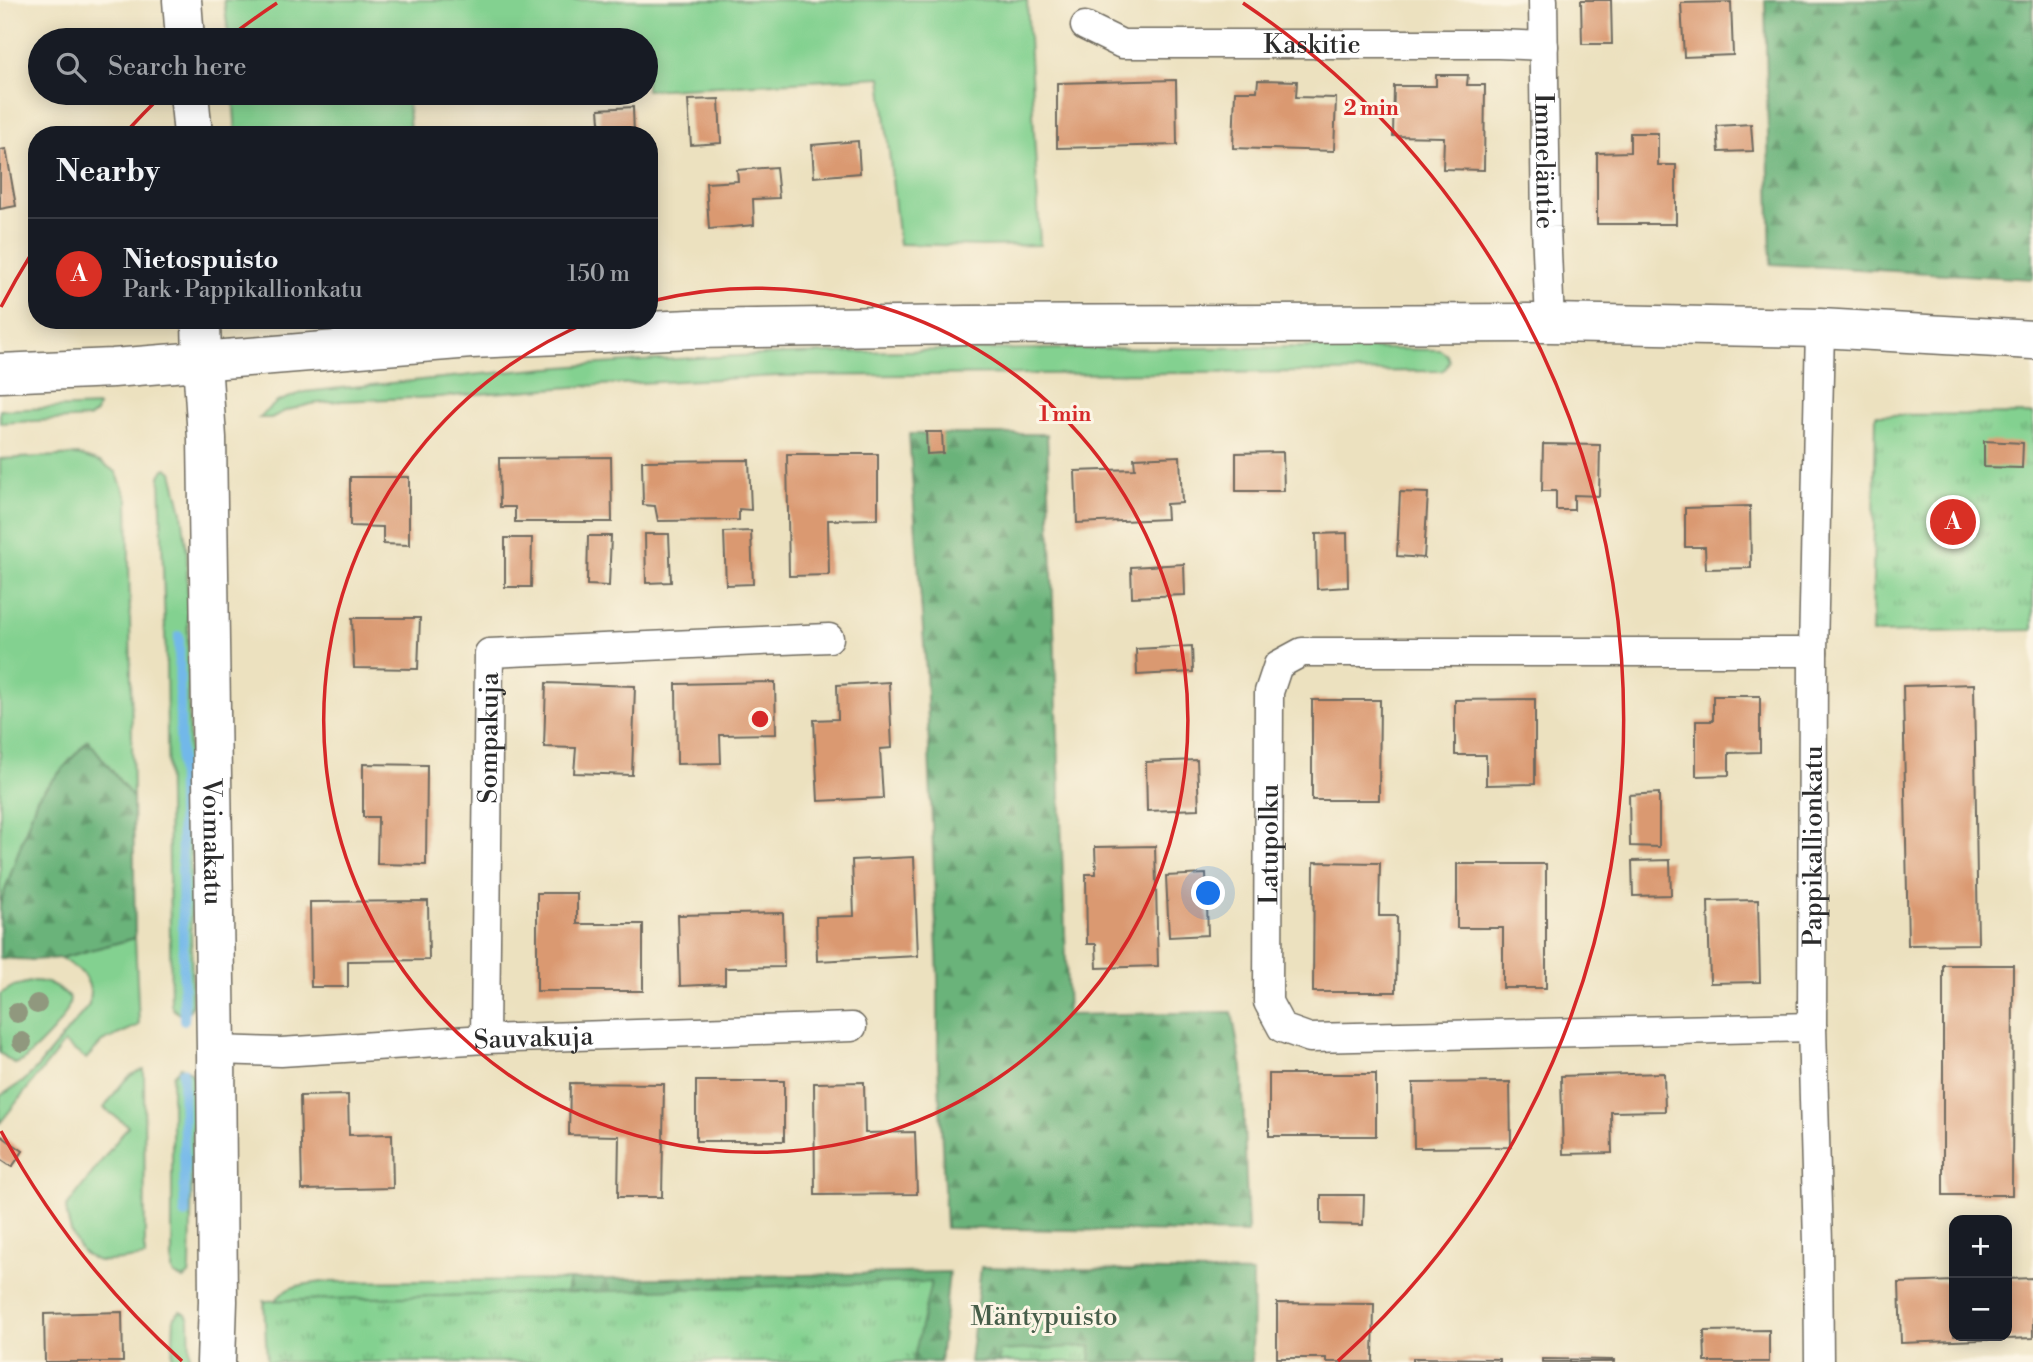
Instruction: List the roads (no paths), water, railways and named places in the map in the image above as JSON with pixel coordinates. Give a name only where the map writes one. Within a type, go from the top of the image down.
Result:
[{"type":"street","points":[[182,0],[184,28]]},
{"type":"street","name":"Immeläntie","points":[[1543,0],[1550,323]]},
{"type":"street","name":"Kaskitie","points":[[1085,26],[1122,44],[1544,46]]},
{"type":"street","points":[[190,105],[191,126]]},
{"type":"street","points":[[0,373],[113,368],[471,339],[691,329],[1550,323],[1820,328],[2033,340]]},
{"type":"street","name":"Pappikallionkatu","points":[[1819,1362],[1812,1027],[1813,652],[1820,328]]},
{"type":"street","name":"Voimakatu","points":[[201,329],[208,452],[216,1049],[216,1362]]},
{"type":"street","name":"Sompakuja","points":[[485,1039],[489,653],[829,638]]},
{"type":"street","name":"Latupolku","points":[[1812,1027],[1310,1038],[1282,1028],[1269,1002],[1269,692],[1278,665],[1302,652],[1813,652]]},
{"type":"street","name":"Sauvakuja","points":[[216,1049],[294,1051],[485,1039],[852,1027]]},
{"type":"waterway","points":[[179,636],[184,1020]]},
{"type":"waterway","points":[[183,1072],[185,1214]]},
{"type":"place","name":"Nietospuisto","points":[[1953,522]]},
{"type":"park label","name":"Mäntypuisto","points":[[1044,1316]]}]
